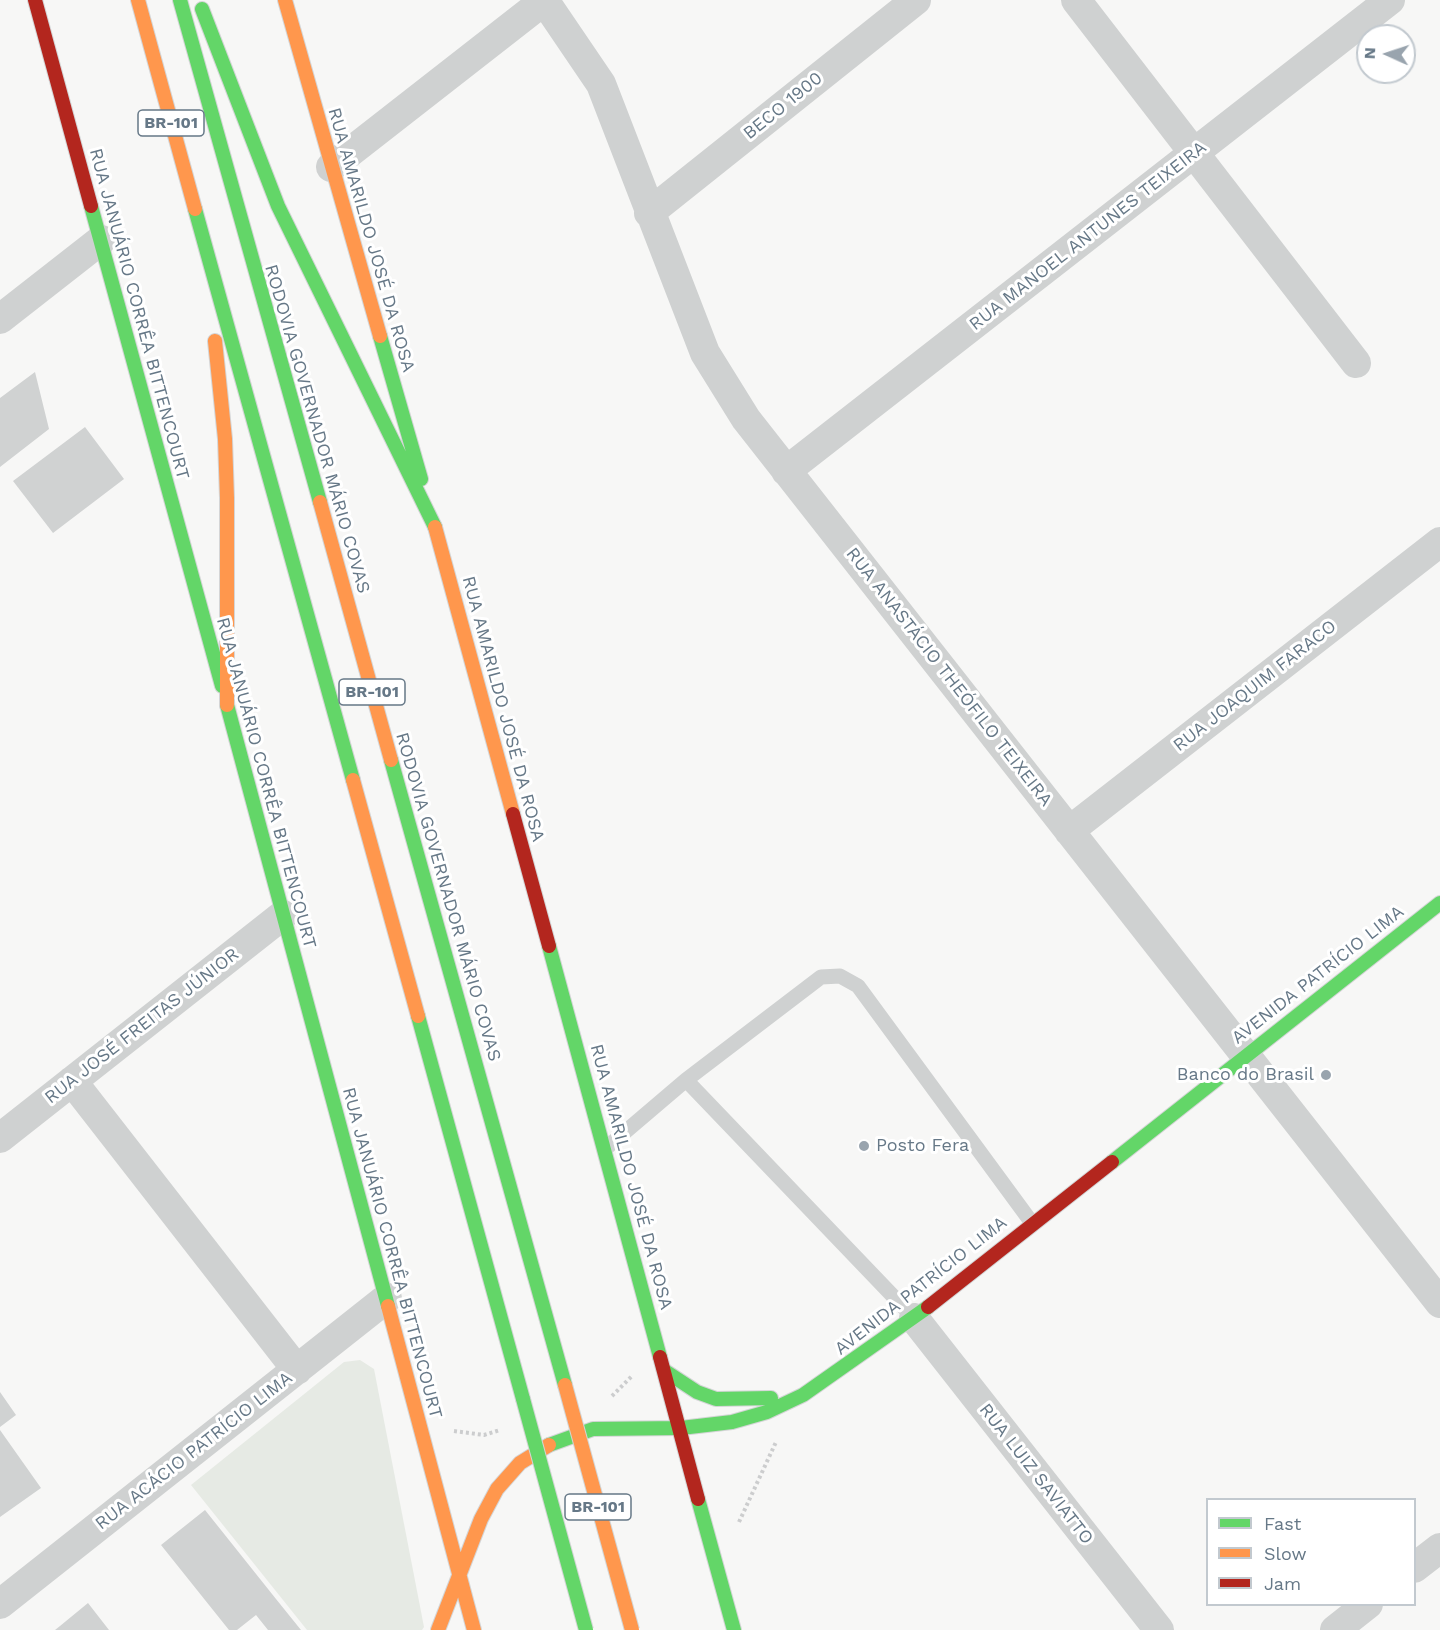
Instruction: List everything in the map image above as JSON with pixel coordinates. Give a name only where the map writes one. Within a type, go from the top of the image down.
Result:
[{"type":"main road","name":"RUA JANUÁRIO CORRÊA BITTENCOURT","points":[[35,0],[387,1298],[474,1630]]},
{"type":"main road","name":"BR-101","points":[[138,0],[586,1630]]},
{"type":"main road","name":"RODOVIA GOVERNADOR MÁRIO COVAS","points":[[180,0],[632,1630]]},
{"type":"main road","points":[[198,0],[278,206],[435,527]]},
{"type":"main road","name":"RUA AMARILDO JOSÉ DA ROSA","points":[[285,0],[435,527],[734,1630]]},
{"type":"main road","points":[[205,247],[225,438],[227,705]]},
{"type":"main road","name":"AVENIDA PATRÍCIO LIMA","points":[[438,1630],[481,1519],[498,1489],[520,1463],[558,1440],[593,1429],[681,1428],[732,1422],[767,1412],[803,1395],[914,1317],[1440,903]]},
{"type":"main road","points":[[665,1371],[697,1392],[716,1399],[742,1400],[803,1395]]},
{"type":"street","points":[[331,167],[544,0]]},
{"type":"street","name":"RUA ANASTÁCIO THEÓFILO TEIXEIRA","points":[[544,0],[601,84],[705,353],[746,419],[1440,1303]]},
{"type":"street","name":"BECO 1900","points":[[649,213],[916,0]]},
{"type":"street","points":[[1077,0],[1356,363]]},
{"type":"street","name":"RUA MANOEL ANTUNES TEIXEIRA","points":[[786,471],[1390,0]]},
{"type":"street","points":[[0,319],[100,240]]},
{"type":"street","name":"RUA JOAQUIM FARACO","points":[[1069,831],[1440,542]]},
{"type":"street","name":"RUA JOSÉ FREITAS JÚNIOR","points":[[0,1138],[283,915]]},
{"type":"street","points":[[72,1081],[297,1370]]},
{"type":"street","name":"RUA ACÁCIO PATRÍCIO LIMA","points":[[0,1604],[387,1298]]},
{"type":"street","name":"RUA LUIZ SAVIATTO","points":[[914,1317],[1160,1630]]},
{"type":"street","points":[[1416,1566],[1440,1548]]},
{"type":"street","points":[[1335,1630],[1367,1606]]},
{"type":"lane","points":[[605,1149],[686,1080],[820,977],[840,976],[858,986],[1032,1222]]},
{"type":"lane","points":[[686,1080],[914,1317]]},
{"type":"path","points":[[719,1574],[766,1462],[803,1395]]},
{"type":"shaded area","points":[[360,1360],[374,1369],[424,1627],[422,1630],[307,1630],[191,1485],[344,1362]]},
{"type":"building","points":[[35,372],[49,429],[0,467],[0,398]]},
{"type":"building","points":[[85,427],[124,479],[53,533],[13,481]]},
{"type":"building","points":[[0,1392],[16,1415],[0,1427]]},
{"type":"building","points":[[0,1430],[41,1488],[0,1517]]},
{"type":"building","points":[[205,1510],[301,1630],[268,1630],[256,1615],[237,1630],[229,1630],[161,1545]]},
{"type":"building","points":[[88,1603],[109,1630],[55,1630],[60,1626]]},
{"type":"traffic: fast","points":[[180,0],[320,502]]},
{"type":"traffic: fast","points":[[202,9],[278,206],[435,527]]},
{"type":"traffic: fast","points":[[91,206],[222,686]]},
{"type":"traffic: fast","points":[[195,209],[353,780]]},
{"type":"traffic: fast","points":[[380,336],[421,479]]},
{"type":"traffic: fast","points":[[227,705],[388,1306]]},
{"type":"traffic: fast","points":[[391,760],[565,1385]]},
{"type":"traffic: fast","points":[[1112,1162],[1440,903]]},
{"type":"traffic: fast","points":[[549,946],[660,1357]]},
{"type":"traffic: fast","points":[[418,1016],[523,1399]]},
{"type":"traffic: fast","points":[[549,1445],[593,1429],[681,1428],[732,1422],[767,1412],[803,1395],[928,1307]]},
{"type":"traffic: fast","points":[[665,1371],[697,1392],[716,1399],[771,1398]]},
{"type":"traffic: fast","points":[[523,1399],[586,1630]]},
{"type":"traffic: fast","points":[[698,1499],[734,1630]]},
{"type":"traffic: slow","points":[[138,0],[195,209]]},
{"type":"traffic: slow","points":[[285,0],[380,336]]},
{"type":"traffic: slow","points":[[215,341],[225,439],[227,498],[227,705]]},
{"type":"traffic: slow","points":[[320,502],[391,760]]},
{"type":"traffic: slow","points":[[435,527],[513,814]]},
{"type":"traffic: slow","points":[[353,780],[418,1016]]},
{"type":"traffic: slow","points":[[388,1306],[474,1630]]},
{"type":"traffic: slow","points":[[565,1385],[632,1630]]},
{"type":"traffic: slow","points":[[438,1630],[481,1519],[497,1489],[520,1463],[549,1445]]},
{"type":"traffic: jam","points":[[35,0],[91,206]]},
{"type":"traffic: jam","points":[[513,814],[549,946]]},
{"type":"traffic: jam","points":[[928,1307],[1112,1162]]},
{"type":"traffic: jam","points":[[660,1357],[698,1499]]},
{"type":"place","name":"Banco do Brasil","points":[[1326,1075]]},
{"type":"place","name":"Posto Fera","points":[[864,1146]]}]
